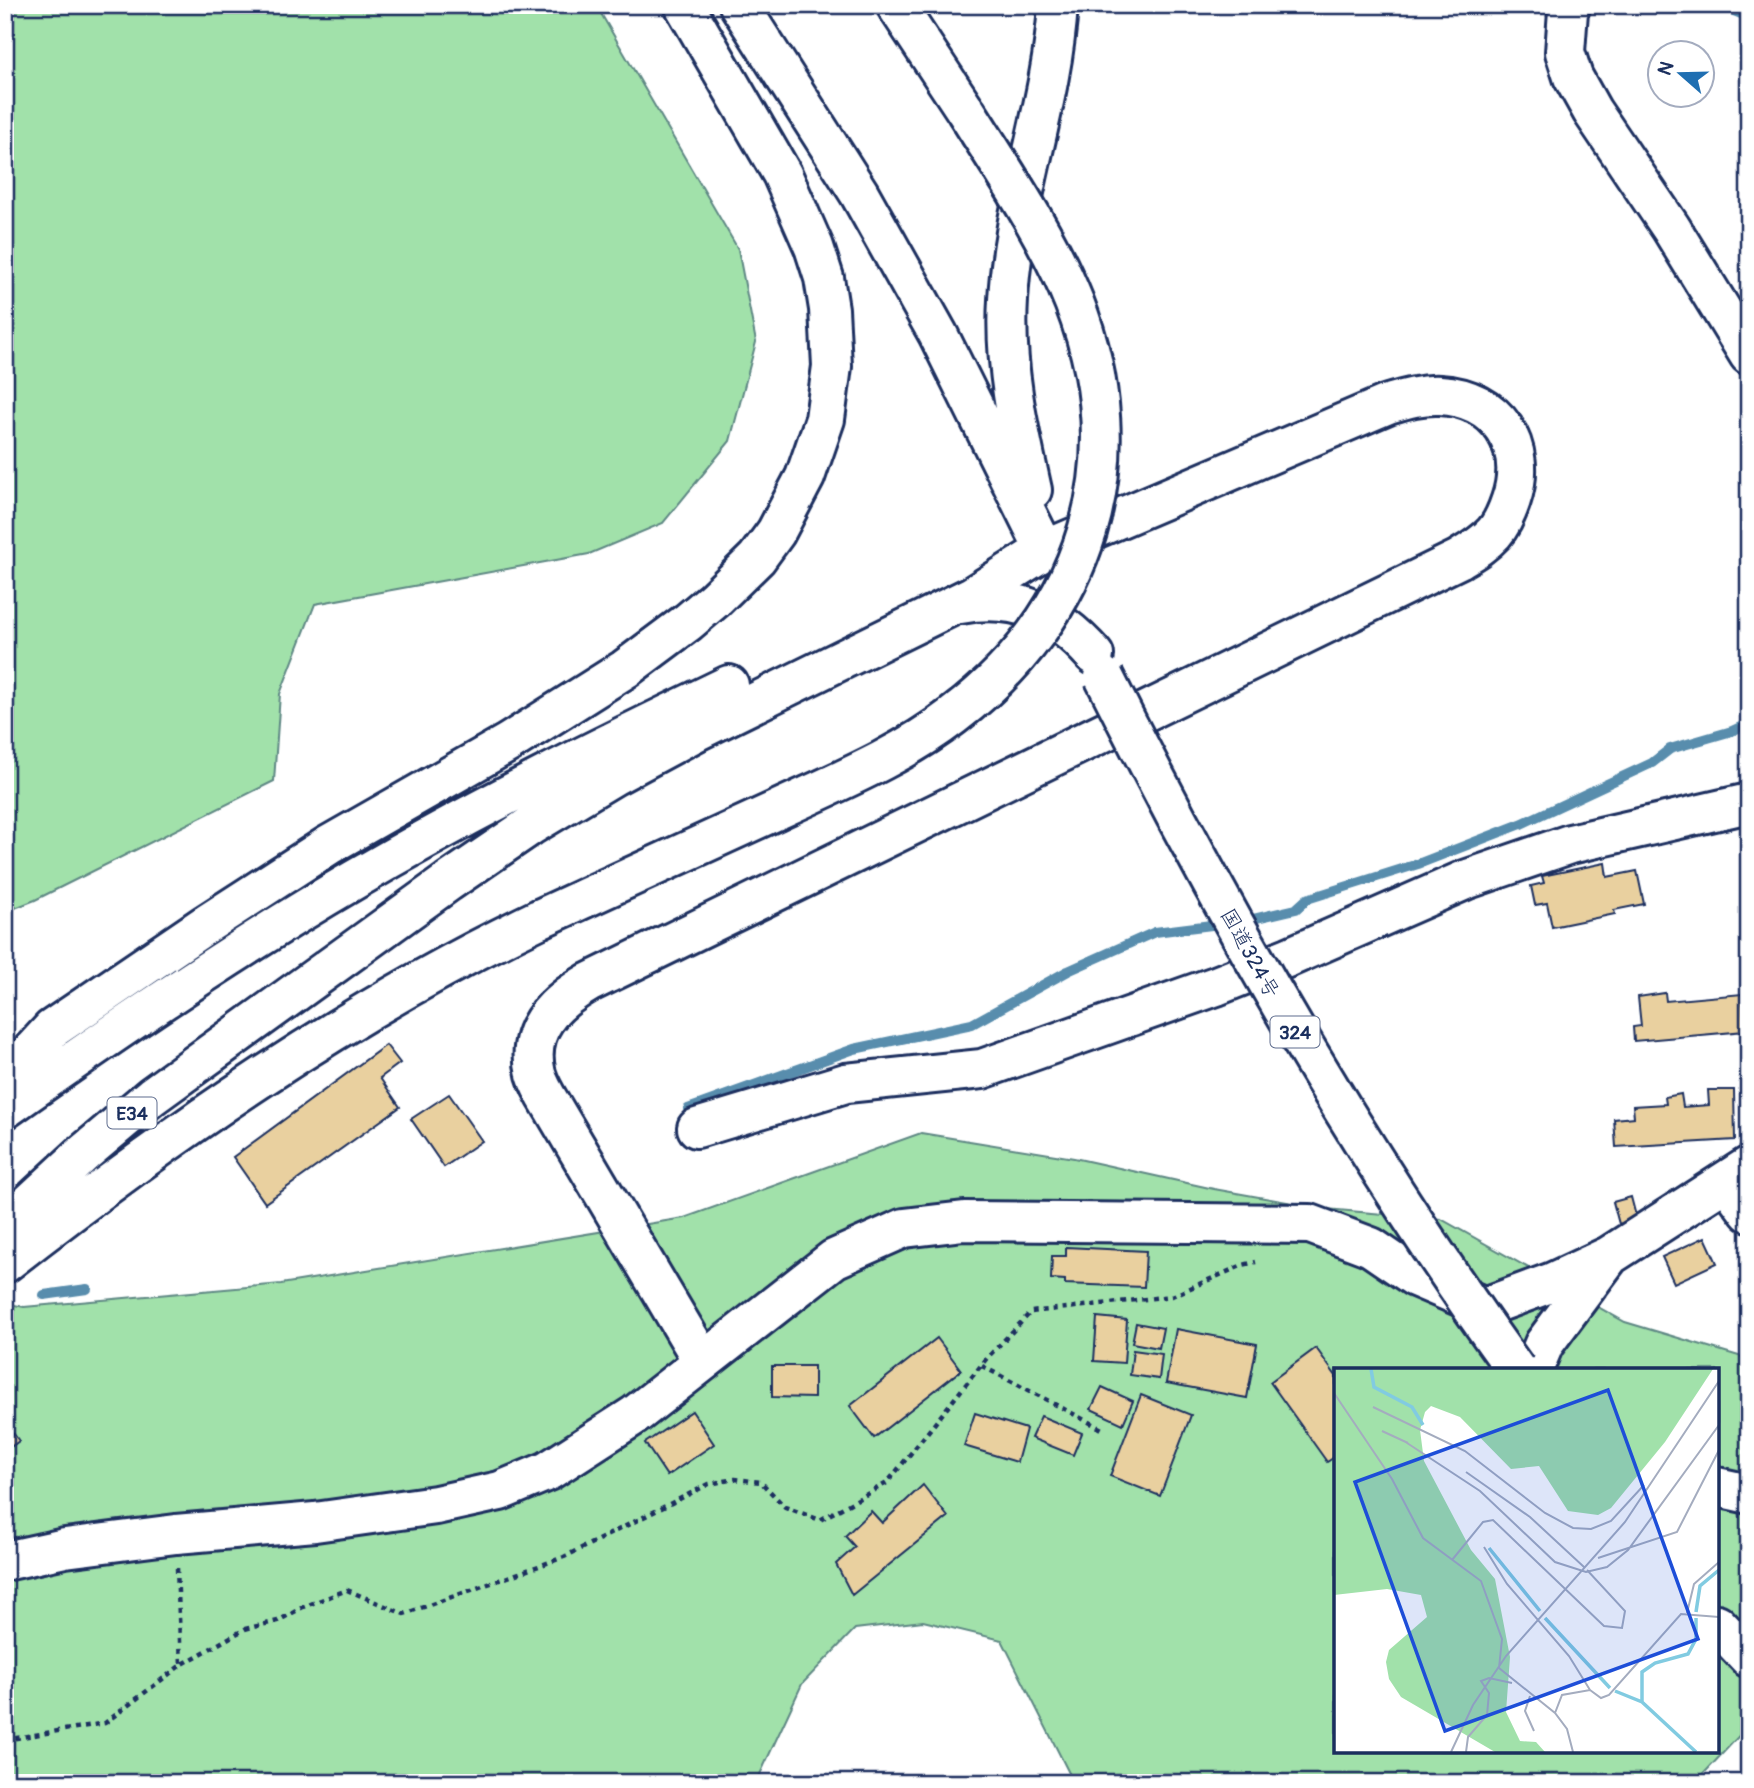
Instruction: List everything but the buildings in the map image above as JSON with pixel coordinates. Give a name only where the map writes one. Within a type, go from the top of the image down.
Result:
[{"type":"main road","points":[[5,1080],[52,1029],[205,925],[330,845],[508,743],[625,669],[688,622],[737,579],[776,532],[792,504],[816,448],[830,392],[832,337],[824,278],[814,247],[782,174],[684,5]]},
{"type":"main road","points":[[739,5],[859,193],[938,334],[1045,550]]},
{"type":"main road","name":"E34","points":[[5,1263],[89,1198],[277,1065],[401,989],[469,952],[846,777],[923,737],[951,718],[1003,675],[1040,629],[1060,596],[1081,550],[1096,492],[1101,435],[1096,381],[1083,330],[1060,270],[1019,196],[895,5]]},
{"type":"main road","points":[[1045,550],[1016,422],[1006,335],[1012,258],[1051,73],[1058,5]]},
{"type":"main road","points":[[1566,7],[1565,52],[1573,77],[1592,111],[1671,228],[1749,355]]},
{"type":"main road","points":[[5,1109],[95,1046],[354,880],[548,772],[965,571],[1045,550],[1388,404],[1416,396],[1440,395],[1462,398],[1495,416],[1507,432],[1514,449],[1514,492],[1507,513],[1495,532],[1478,548],[588,983],[565,996],[551,1009],[535,1042],[537,1076],[556,1113],[702,1360]]},
{"type":"main road","points":[[954,605],[1045,550]]},
{"type":"main road","name":"国道324号","points":[[1045,550],[1099,666],[1211,883],[1267,984],[1338,1104],[1426,1240],[1515,1368]]},
{"type":"main road","points":[[954,605],[980,600],[1021,604],[1057,621],[1076,635],[1099,666]]},
{"type":"main road","name":"E34","points":[[5,1226],[84,1153],[152,1096],[448,881],[530,826],[615,775],[697,731],[954,605]]},
{"type":"main road","points":[[696,1128],[846,1083],[982,1069],[1216,986],[1465,880],[1570,844],[1749,803]]},
{"type":"main road","points":[[5,1561],[65,1548],[176,1534],[315,1522],[436,1505],[500,1491],[548,1471],[635,1415],[834,1259],[904,1228],[964,1221],[1310,1224],[1371,1247],[1415,1277],[1485,1307],[1553,1282],[1609,1256],[1738,1174],[1749,1212]]},
{"type":"main road","points":[[1534,1368],[1544,1344],[1609,1256]]},
{"type":"main road","points":[[1719,1487],[1749,1494]]},
{"type":"main road","points":[[1719,1626],[1749,1658]]},
{"type":"path","points":[[5,1740],[105,1723],[180,1665],[245,1629],[278,1621],[303,1607],[347,1590],[404,1614],[565,1557],[709,1484],[735,1479],[761,1482],[785,1507],[820,1520],[887,1483],[982,1366],[1031,1311],[1172,1296],[1242,1265],[1267,1260]]},
{"type":"path","points":[[982,1366],[1102,1429]]},
{"type":"path","points":[[176,1534],[180,1665]]},
{"type":"green space","points":[[5,5],[596,5],[738,249],[756,342],[730,441],[663,523],[589,554],[315,604],[280,694],[274,781],[35,900],[5,912]]},
{"type":"green space","points":[[921,1133],[1074,1158],[1214,1189],[1326,1209],[1441,1219],[1625,1322],[1749,1359],[1749,1725],[1695,1783],[1074,1783],[1002,1640],[923,1621],[855,1629],[802,1684],[756,1783],[5,1783],[5,1303],[24,1307],[281,1284],[684,1218]]},
{"type":"waterway","points":[[1719,5],[1749,17]]},
{"type":"waterway","points":[[688,1109],[854,1049],[972,1024],[1068,971],[1155,932],[1244,921],[1296,909],[1307,899],[1418,864],[1521,824],[1652,763],[1670,749],[1732,731],[1749,723]]},
{"type":"waterway","points":[[44,1295],[87,1289]]}]
